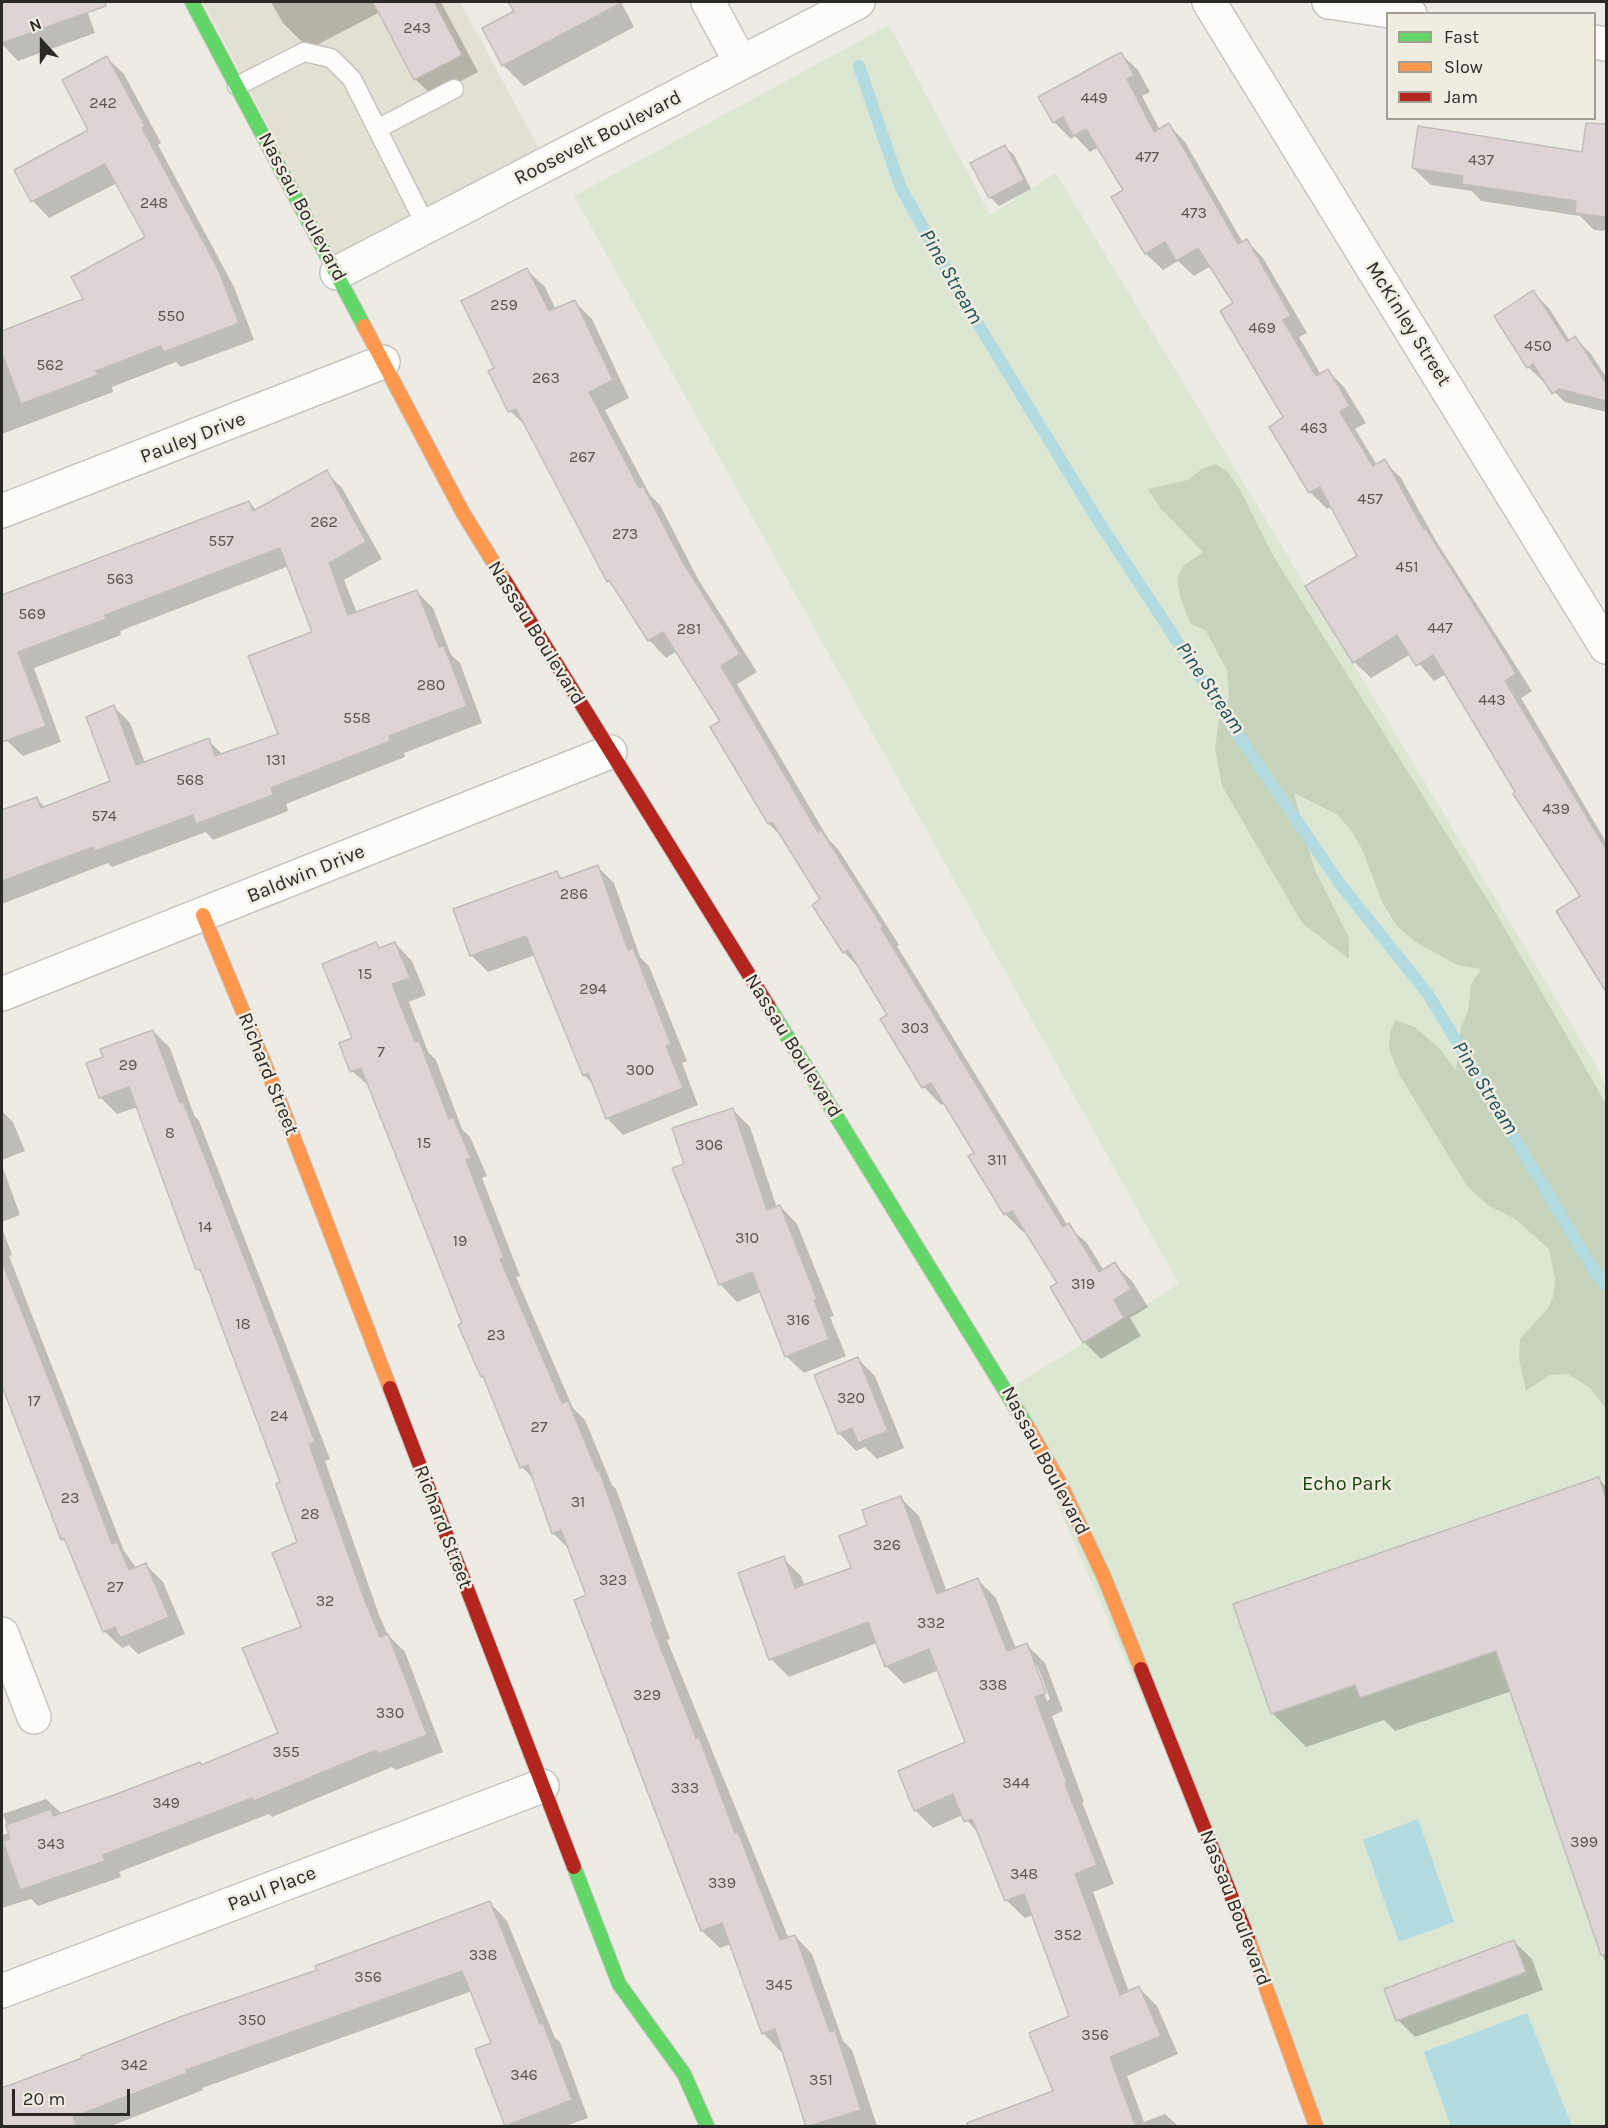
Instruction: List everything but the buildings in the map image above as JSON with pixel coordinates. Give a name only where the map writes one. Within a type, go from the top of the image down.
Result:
[{"type":"main road","name":"Nassau Boulevard","points":[[192,2],[463,513],[1007,1390],[1059,1481],[1109,1588],[1248,1938],[1316,2127]]},
{"type":"main road","name":"Richard Street","points":[[203,915],[277,1094],[619,1984],[684,2074],[707,2127]]},
{"type":"street","points":[[708,2],[741,63]]},
{"type":"street","name":"Roosevelt Boulevard","points":[[337,273],[858,2]]},
{"type":"street","name":"McKinley Street","points":[[1209,2],[1606,647]]},
{"type":"street","points":[[1329,2],[1396,12]]},
{"type":"street","name":"Pauley Drive","points":[[2,511],[383,362]]},
{"type":"street","name":"Baldwin Drive","points":[[2,994],[610,752]]},
{"type":"street","points":[[2,1634],[34,1717]]},
{"type":"street","name":"Paul Place","points":[[2,1991],[542,1786]]},
{"type":"lane","points":[[237,86],[304,52],[331,58],[352,79],[426,226]]},
{"type":"lane","points":[[377,129],[454,89]]},
{"type":"shaded area","points":[[203,2],[460,2],[541,152],[340,262]]},
{"type":"green space","name":"Echo Park","points":[[889,25],[990,215],[1056,173],[1595,1063],[1606,1087],[1606,2126],[1316,2126],[1248,1938],[1007,1390],[1179,1284],[574,196]]},
{"type":"green space","points":[[1215,464],[1227,471],[1240,490],[1274,557],[1500,920],[1606,1104],[1606,1409],[1590,1388],[1568,1374],[1550,1375],[1526,1391],[1519,1359],[1520,1339],[1548,1308],[1553,1297],[1555,1279],[1549,1249],[1515,1219],[1489,1206],[1467,1186],[1400,1076],[1389,1049],[1390,1032],[1396,1020],[1415,1027],[1439,1048],[1456,1070],[1461,1027],[1468,1011],[1471,984],[1481,969],[1457,965],[1414,941],[1397,926],[1383,904],[1362,849],[1352,832],[1338,815],[1294,793],[1314,868],[1349,938],[1349,959],[1302,923],[1222,786],[1215,749],[1219,720],[1229,697],[1227,670],[1206,631],[1190,623],[1180,597],[1177,578],[1184,565],[1203,552],[1162,510],[1148,489],[1188,480],[1202,469]]},
{"type":"water","points":[[1418,1819],[1454,1922],[1399,1942],[1363,1840]]},
{"type":"water","points":[[1527,2013],[1572,2126],[1451,2126],[1424,2052]]},
{"type":"waterway","name":"Pine Stream","points":[[859,66],[900,186],[964,301],[1097,519],[1239,736],[1340,884],[1428,994],[1595,1272],[1606,1285]]},
{"type":"traffic: fast","points":[[192,2],[364,326]]},
{"type":"traffic: fast","points":[[769,1007],[1027,1426]]},
{"type":"traffic: fast","points":[[574,1867],[619,1984],[684,2074],[707,2126]]},
{"type":"traffic: slow","points":[[364,326],[463,513],[505,581]]},
{"type":"traffic: slow","points":[[203,915],[277,1094],[390,1388]]},
{"type":"traffic: slow","points":[[1027,1426],[1059,1481],[1104,1577],[1141,1669]]},
{"type":"traffic: slow","points":[[1248,1938],[1316,2126]]},
{"type":"traffic: jam","points":[[505,581],[769,1007]]},
{"type":"traffic: jam","points":[[390,1388],[574,1867]]},
{"type":"traffic: jam","points":[[1141,1669],[1248,1938]]}]
